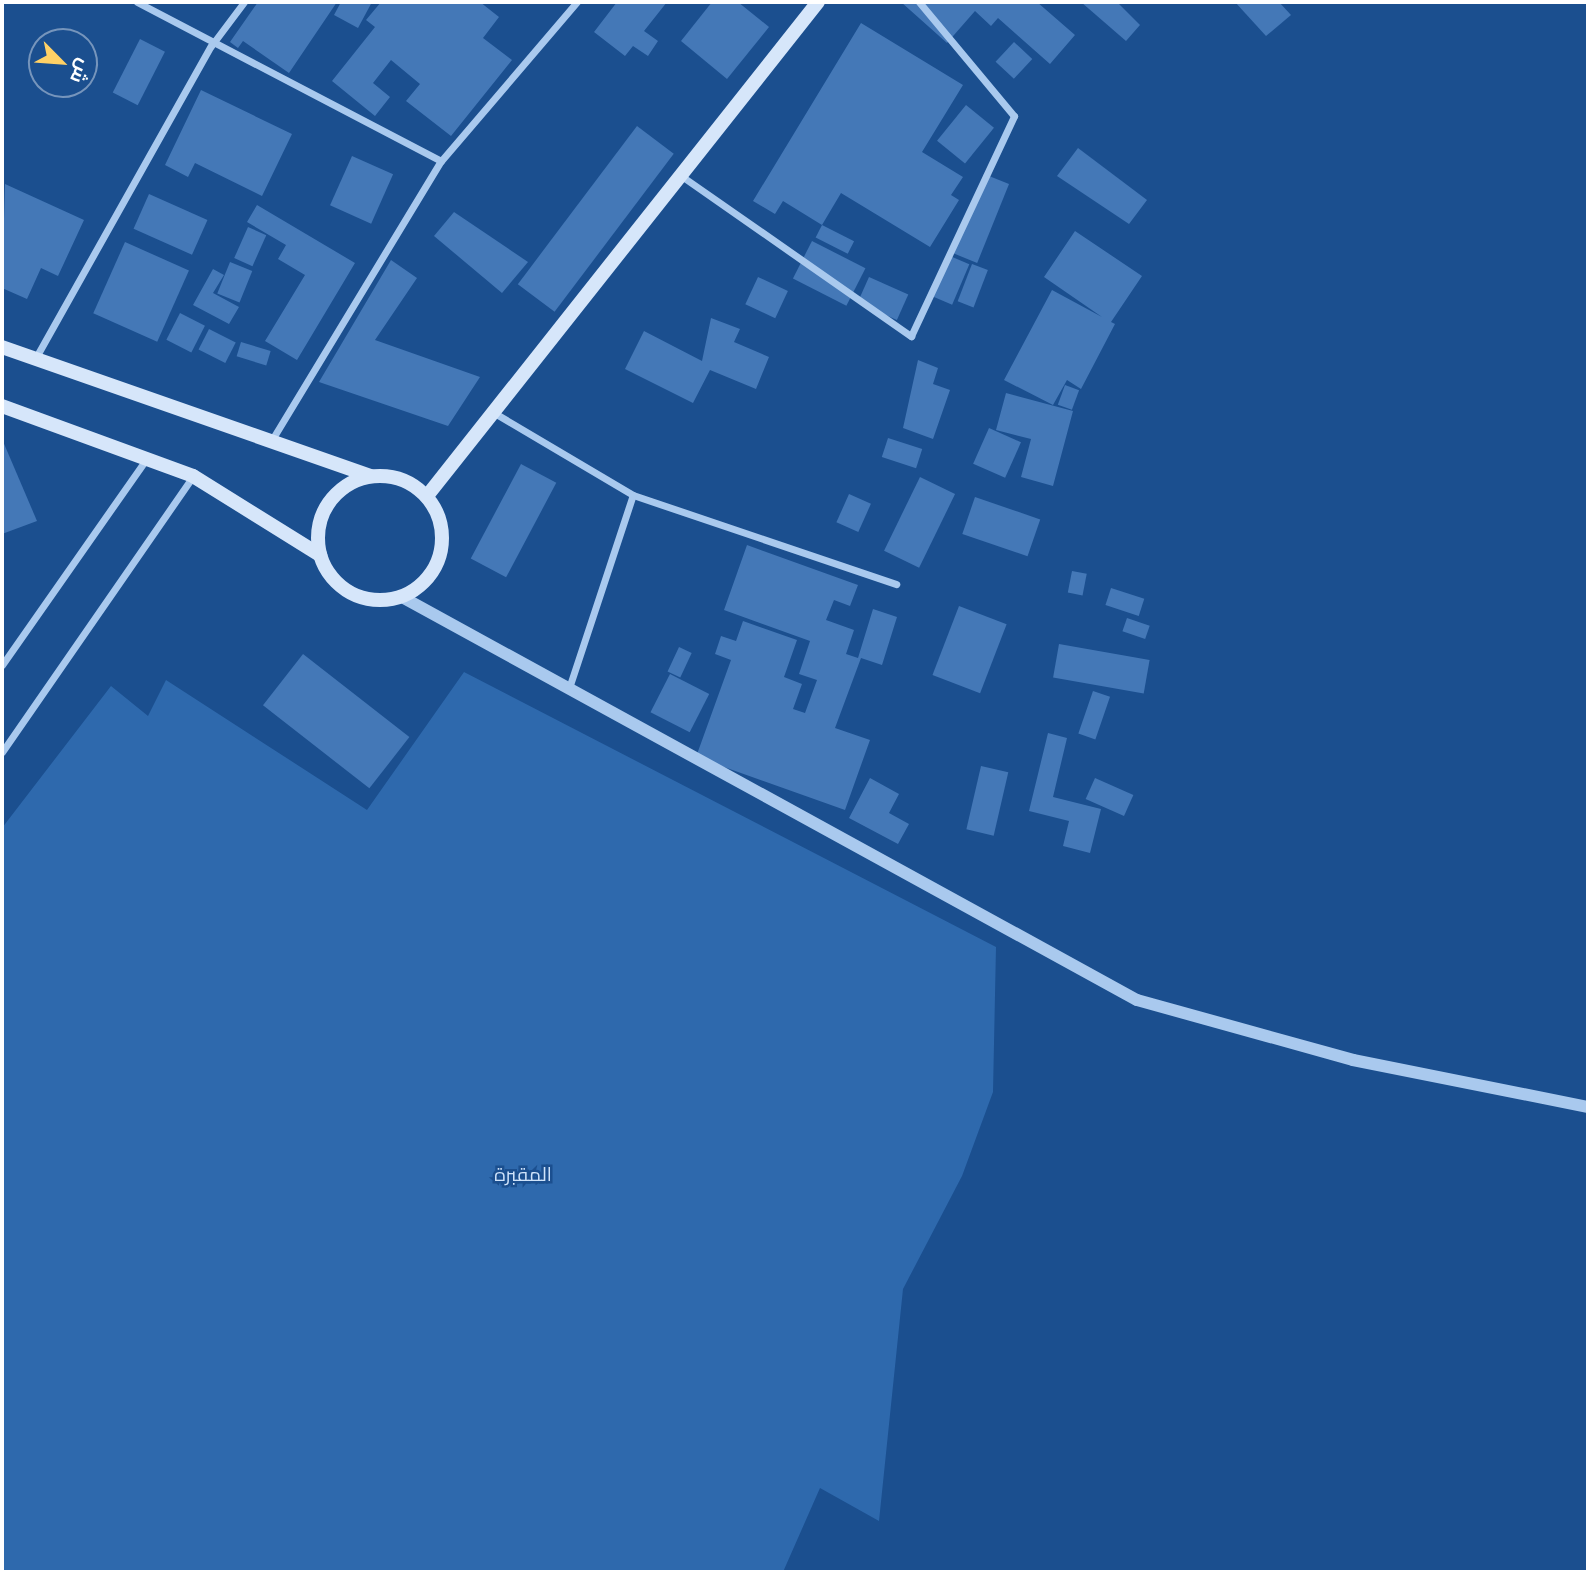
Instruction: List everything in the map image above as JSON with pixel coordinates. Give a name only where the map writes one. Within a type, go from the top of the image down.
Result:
[{"type":"main road","points":[[427,496],[490,411],[818,2]]},
{"type":"main road","points":[[2,347],[273,438],[370,476],[411,483],[427,496],[439,514],[441,553],[433,572],[402,597],[361,598],[335,581],[320,555],[318,534],[334,496],[370,476]]},
{"type":"main road","points":[[2,406],[148,456],[193,476],[320,555]]},
{"type":"street","points":[[137,2],[212,46],[441,161]]},
{"type":"street","points":[[35,359],[212,46],[244,2]]},
{"type":"street","points":[[273,438],[441,161],[577,2]]},
{"type":"street","points":[[679,174],[911,336],[1014,116],[919,2]]},
{"type":"street","points":[[490,411],[633,495],[896,584]]},
{"type":"street","points":[[2,665],[148,456]]},
{"type":"street","points":[[2,752],[193,476]]},
{"type":"street","points":[[569,688],[633,495]]},
{"type":"street","points":[[402,597],[1137,1000],[1353,1060],[1588,1107]]},
{"type":"green space","name":"المقبرة","points":[[464,672],[996,947],[993,1092],[962,1176],[903,1289],[879,1521],[820,1488],[783,1572],[2,1572],[2,828],[111,686],[148,716],[166,680],[367,810]]},
{"type":"building","points":[[258,2],[337,2],[289,73],[243,41],[238,48],[230,42]]},
{"type":"building","points":[[341,2],[372,2],[358,28],[334,15]]},
{"type":"building","points":[[381,2],[480,2],[499,17],[483,38],[512,60],[451,136],[406,101],[420,84],[391,60],[373,83],[390,97],[375,116],[332,81],[375,27],[366,20]]},
{"type":"building","points":[[617,2],[667,2],[644,31],[658,41],[648,56],[633,46],[625,56],[594,32]]},
{"type":"building","points":[[712,2],[738,2],[769,27],[727,79],[681,41]]},
{"type":"building","points":[[901,2],[1037,2],[1075,35],[1050,64],[998,18],[991,26],[975,11],[947,43]]},
{"type":"building","points":[[1081,2],[1117,2],[1140,25],[1126,41]]},
{"type":"building","points":[[1235,2],[1279,2],[1291,15],[1266,36]]},
{"type":"building","points":[[861,23],[963,85],[922,152],[963,177],[951,195],[959,200],[930,247],[841,193],[822,225],[783,201],[775,214],[753,201]]},
{"type":"building","points":[[140,39],[165,52],[138,105],[113,92]]},
{"type":"building","points":[[1014,42],[1032,59],[1014,79],[996,62]]},
{"type":"building","points":[[201,90],[292,134],[262,196],[195,163],[188,177],[165,165]]},
{"type":"building","points":[[966,105],[994,128],[965,163],[937,141]]},
{"type":"building","points":[[637,126],[674,154],[555,312],[518,284]]},
{"type":"building","points":[[1078,148],[1147,200],[1129,224],[1057,176]]},
{"type":"building","points":[[352,156],[393,174],[371,224],[330,205]]},
{"type":"building","points":[[984,174],[1009,184],[977,263],[952,253]]},
{"type":"building","points":[[5,184],[84,220],[58,276],[41,268],[27,299],[2,288]]},
{"type":"building","points":[[149,194],[207,220],[192,255],[134,229]]},
{"type":"building","points":[[257,205],[355,263],[297,360],[265,341],[305,275],[278,259],[286,245],[247,222]]},
{"type":"building","points":[[454,212],[528,262],[502,293],[434,236]]},
{"type":"building","points":[[822,225],[854,241],[848,254],[816,237]]},
{"type":"building","points":[[248,227],[266,235],[252,266],[234,258]]},
{"type":"building","points":[[1075,231],[1142,276],[1111,322],[1115,324],[1081,389],[1067,380],[1053,405],[1004,380],[1052,290],[1102,317],[1044,277]]},
{"type":"building","points":[[812,241],[865,268],[846,306],[793,278]]},
{"type":"building","points":[[125,242],[189,270],[157,342],[93,313]]},
{"type":"building","points":[[950,256],[969,264],[952,305],[933,297]]},
{"type":"building","points":[[391,260],[417,278],[375,340],[480,377],[448,426],[319,382]]},
{"type":"building","points":[[230,262],[252,271],[240,303],[217,294]]},
{"type":"building","points":[[972,264],[988,270],[974,307],[958,301]]},
{"type":"building","points":[[213,269],[224,275],[213,293],[239,307],[229,324],[193,305]]},
{"type":"building","points":[[758,277],[788,291],[775,318],[745,304]]},
{"type":"building","points":[[869,277],[908,294],[897,320],[858,303]]},
{"type":"building","points":[[180,313],[205,326],[191,352],[166,340]]},
{"type":"building","points":[[711,318],[740,329],[734,342],[769,357],[756,389],[710,370],[693,403],[625,369],[644,331],[702,361]]},
{"type":"building","points":[[209,329],[236,343],[225,363],[199,349]]},
{"type":"building","points":[[241,342],[271,351],[266,365],[237,356]]},
{"type":"building","points":[[918,360],[938,368],[933,384],[950,390],[933,439],[903,428]]},
{"type":"building","points":[[1065,385],[1079,390],[1072,410],[1058,405]]},
{"type":"building","points":[[1006,393],[1073,411],[1053,486],[1021,477],[1031,439],[996,430]]},
{"type":"building","points":[[989,428],[1021,442],[1005,478],[973,464]]},
{"type":"building","points":[[888,438],[922,449],[916,468],[882,457]]},
{"type":"building","points":[[2,439],[37,521],[2,534]]},
{"type":"building","points":[[521,464],[556,483],[506,577],[471,558]]},
{"type":"building","points":[[920,477],[955,494],[919,568],[884,551]]},
{"type":"building","points":[[849,494],[871,504],[858,532],[836,522]]},
{"type":"building","points":[[975,497],[1040,519],[1028,556],[962,534]]},
{"type":"building","points":[[747,545],[858,585],[850,606],[834,600],[826,620],[854,630],[846,654],[858,658],[873,609],[897,617],[882,665],[861,658],[835,728],[870,740],[845,810],[696,757],[731,660],[715,654],[721,636],[736,641],[743,621],[797,640],[784,677],[802,684],[793,709],[805,713],[817,680],[799,674],[810,641],[724,610]]},
{"type":"building","points":[[1072,571],[1087,574],[1083,595],[1068,593]]},
{"type":"building","points":[[1111,588],[1144,599],[1139,616],[1105,605]]},
{"type":"building","points":[[959,606],[1007,624],[980,693],[932,675]]},
{"type":"building","points":[[1127,618],[1150,626],[1145,639],[1122,631]]},
{"type":"building","points":[[1059,644],[1150,660],[1144,693],[1053,677]]},
{"type":"building","points":[[679,647],[692,653],[680,677],[668,671]]},
{"type":"building","points":[[303,654],[409,737],[369,788],[263,705]]},
{"type":"building","points":[[670,674],[709,694],[690,732],[650,712]]},
{"type":"building","points":[[1093,691],[1110,697],[1095,739],[1078,734]]},
{"type":"building","points":[[1048,733],[1067,738],[1053,797],[1101,809],[1090,853],[1063,846],[1069,821],[1029,811]]},
{"type":"building","points":[[981,766],[1008,772],[994,836],[966,829]]},
{"type":"building","points":[[870,778],[899,794],[889,813],[909,824],[898,844],[849,818]]},
{"type":"building","points":[[1095,778],[1133,795],[1124,816],[1086,799]]}]
